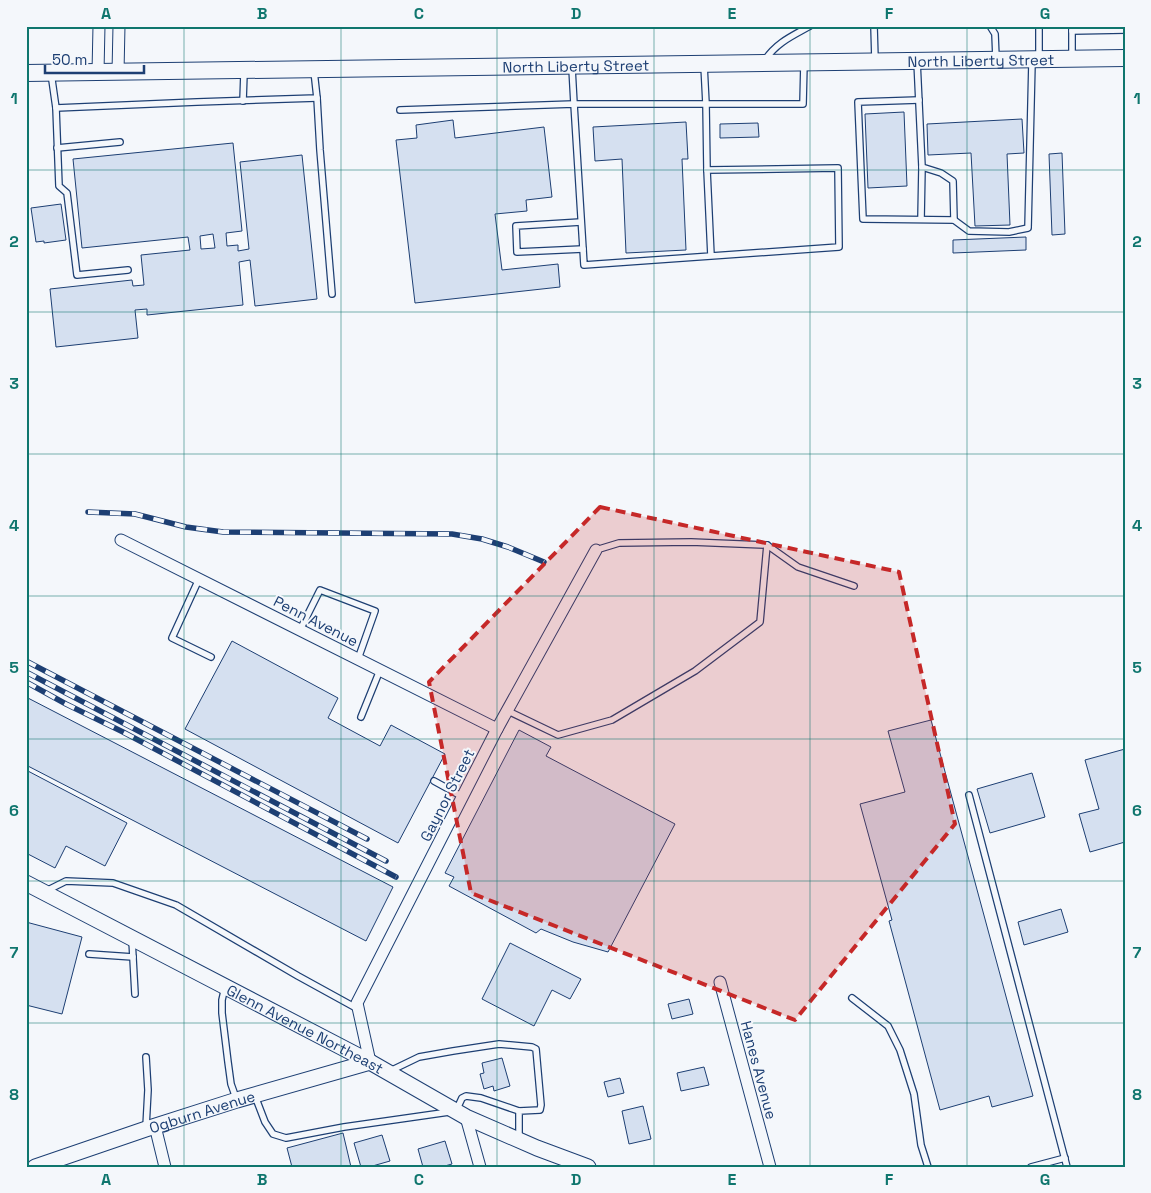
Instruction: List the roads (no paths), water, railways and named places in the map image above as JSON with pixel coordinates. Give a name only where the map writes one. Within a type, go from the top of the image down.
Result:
[{"type":"main road","name":"North Liberty Street","points":[[26,73],[804,64],[1125,58]]},
{"type":"street","points":[[98,72],[99,26]]},
{"type":"street","points":[[118,26],[118,72]]},
{"type":"street","name":"Penn Avenue","points":[[122,540],[497,729]]},
{"type":"street","name":"Gaynor Street","points":[[358,1009],[357,1003],[497,729],[596,550]]},
{"type":"street","name":"Glenn Avenue Northeast","points":[[26,882],[370,1062],[461,1114],[519,1140],[588,1167]]},
{"type":"street","name":"Hanes Avenue","points":[[720,982],[770,1167]]},
{"type":"street","points":[[358,1009],[370,1062]]},
{"type":"street","name":"Ogburn Avenue","points":[[35,1167],[150,1127],[370,1062]]},
{"type":"street","points":[[461,1114],[480,1167]]},
{"type":"street","points":[[150,1127],[165,1167]]},
{"type":"lane","points":[[762,64],[771,51],[781,42],[810,26]]},
{"type":"lane","points":[[874,26],[875,62]]},
{"type":"lane","points":[[990,26],[995,34],[996,60]]},
{"type":"lane","points":[[919,100],[858,102],[863,219],[954,220],[969,230],[1009,232],[1028,228],[1035,60],[1039,26]]},
{"type":"lane","points":[[1072,59],[1072,29],[1125,30]]},
{"type":"lane","points":[[918,61],[922,167],[921,219]]},
{"type":"lane","points":[[704,64],[711,256]]},
{"type":"lane","points":[[400,110],[574,104],[802,104],[804,64]]},
{"type":"lane","points":[[572,66],[584,265],[839,247],[838,168],[707,170]]},
{"type":"lane","points":[[314,69],[332,294]]},
{"type":"lane","points":[[243,100],[244,70]]},
{"type":"lane","points":[[51,73],[56,108],[59,186],[67,193],[77,275],[128,270]]},
{"type":"lane","points":[[56,108],[317,98]]},
{"type":"lane","points":[[57,148],[120,142]]},
{"type":"lane","points":[[922,167],[953,181],[954,220]]},
{"type":"lane","points":[[581,222],[516,226],[517,252],[583,249]]},
{"type":"lane","points":[[596,550],[619,543],[691,542],[767,545],[798,567],[854,586]]},
{"type":"lane","points":[[508,711],[558,734],[612,720],[695,671],[760,622],[767,545]]},
{"type":"lane","points":[[199,578],[172,638],[211,657]]},
{"type":"lane","points":[[300,630],[320,590],[375,611],[358,659]]},
{"type":"lane","points":[[360,717],[380,670]]},
{"type":"lane","points":[[434,781],[463,797]]},
{"type":"lane","points":[[969,795],[1067,1167]]},
{"type":"lane","points":[[44,892],[66,881],[113,883],[176,905],[358,1009]]},
{"type":"lane","points":[[132,938],[135,994]]},
{"type":"lane","points":[[90,954],[133,957]]},
{"type":"lane","points":[[225,986],[222,1012],[231,1084],[237,1100]]},
{"type":"lane","points":[[852,998],[888,1026],[900,1050],[914,1094],[921,1145],[928,1167]]},
{"type":"lane","points":[[254,1096],[265,1122],[273,1134],[286,1138],[344,1128],[461,1114],[462,1098],[466,1096],[481,1098],[519,1111],[540,1110],[536,1049],[532,1047],[500,1044],[419,1057],[388,1072]]},
{"type":"lane","points":[[146,1057],[150,1127]]},
{"type":"lane","points":[[519,1111],[519,1140]]},
{"type":"lane","points":[[1031,1167],[1065,1158]]},
{"type":"railway","points":[[88,512],[135,514],[186,527],[223,532],[452,534],[482,539],[508,547],[544,562]]},
{"type":"railway","points":[[26,661],[367,839]]},
{"type":"railway","points":[[26,672],[386,861]]},
{"type":"railway","points":[[26,682],[396,877]]}]
